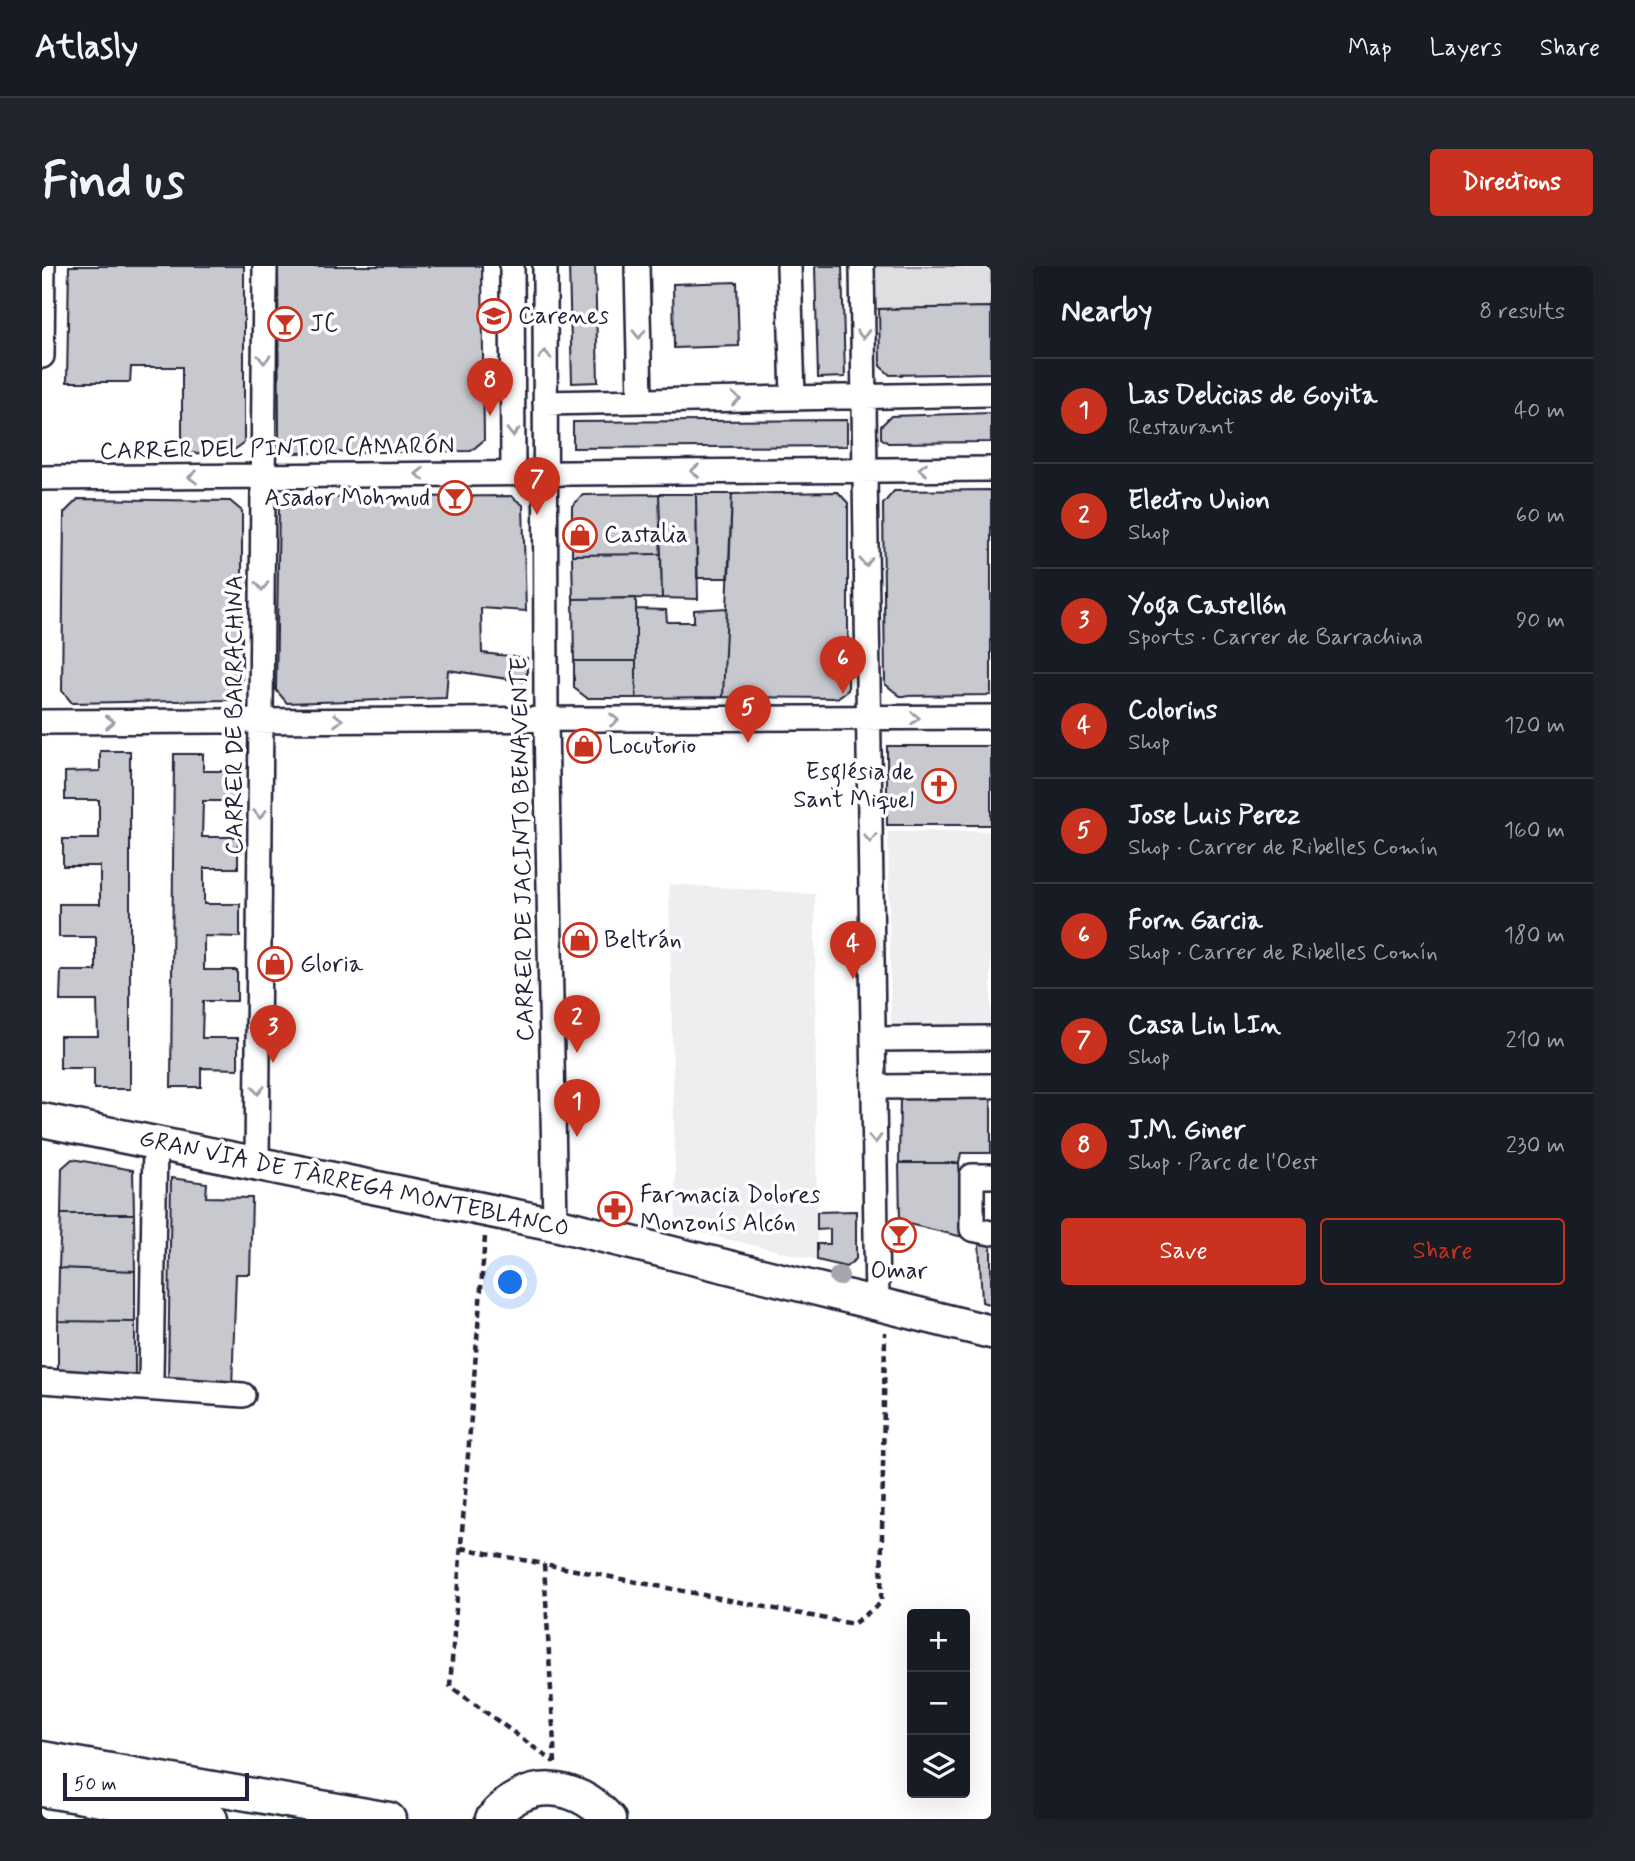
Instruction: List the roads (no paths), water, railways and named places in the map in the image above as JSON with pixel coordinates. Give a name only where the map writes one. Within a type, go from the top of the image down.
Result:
[{"type":"street","points":[[42,356],[43,266]]},
{"type":"street","name":"CARRER DE BARRACHINA","points":[[257,1164],[265,266]]},
{"type":"street","points":[[512,266],[513,473]]},
{"type":"street","name":"CARRER DE JACINTO BENAVENTE","points":[[545,266],[546,720],[555,1224]]},
{"type":"street","points":[[637,266],[640,401]]},
{"type":"street","points":[[789,266],[793,397]]},
{"type":"street","points":[[862,266],[877,1304]]},
{"type":"street","points":[[545,403],[991,394]]},
{"type":"street","name":"CARRER DEL PINTOR CAMARÓN","points":[[42,478],[991,469]]},
{"type":"street","points":[[42,722],[991,718]]},
{"type":"street","points":[[873,1039],[991,1038]]},
{"type":"street","points":[[874,1087],[991,1086]]},
{"type":"street","name":"GRAN VIA DE TÀRREGA MONTEBLANCO","points":[[42,1120],[555,1224],[991,1332]]},
{"type":"street","points":[[151,1380],[155,1143]]},
{"type":"street","points":[[991,1176],[972,1176],[972,1229],[991,1233]]},
{"type":"street","points":[[42,1381],[243,1395]]},
{"type":"street","points":[[42,1758],[389,1819]]},
{"type":"street","points":[[492,1819],[516,1797],[536,1790],[555,1775],[577,1794],[596,1804],[609,1819]]},
{"type":"street","points":[[42,1790],[211,1819]]},
{"type":"place","name":"Carenes","points":[[494,316]]},
{"type":"place","name":"JC","points":[[285,324]]},
{"type":"place","name":"J.M. Giner","points":[[490,416]]},
{"type":"place","name":"Asador Mohmud","points":[[455,498]]},
{"type":"place","name":"Casa Lin LIn","points":[[537,515]]},
{"type":"place","name":"Castalia","points":[[580,535]]},
{"type":"place","name":"Forn Garcia","points":[[843,694]]},
{"type":"place","name":"Jose Luis Perez","points":[[748,743]]},
{"type":"place","name":"Locutorio","points":[[584,746]]},
{"type":"place","name":"Església de Sant Miquel","points":[[939,786]]},
{"type":"place","name":"Beltrán","points":[[580,940]]},
{"type":"place","name":"Gloria","points":[[275,964]]},
{"type":"place","name":"Colorins","points":[[853,979]]},
{"type":"place","name":"Electro Union","points":[[577,1053]]},
{"type":"place","name":"Yoga Castellón","points":[[273,1063]]},
{"type":"place","name":"Las Delicias de Goyita","points":[[577,1137]]},
{"type":"place","name":"Farmacia Dolores Monzonís Alcón","points":[[615,1209]]},
{"type":"place","name":"Omar","points":[[899,1235]]}]
